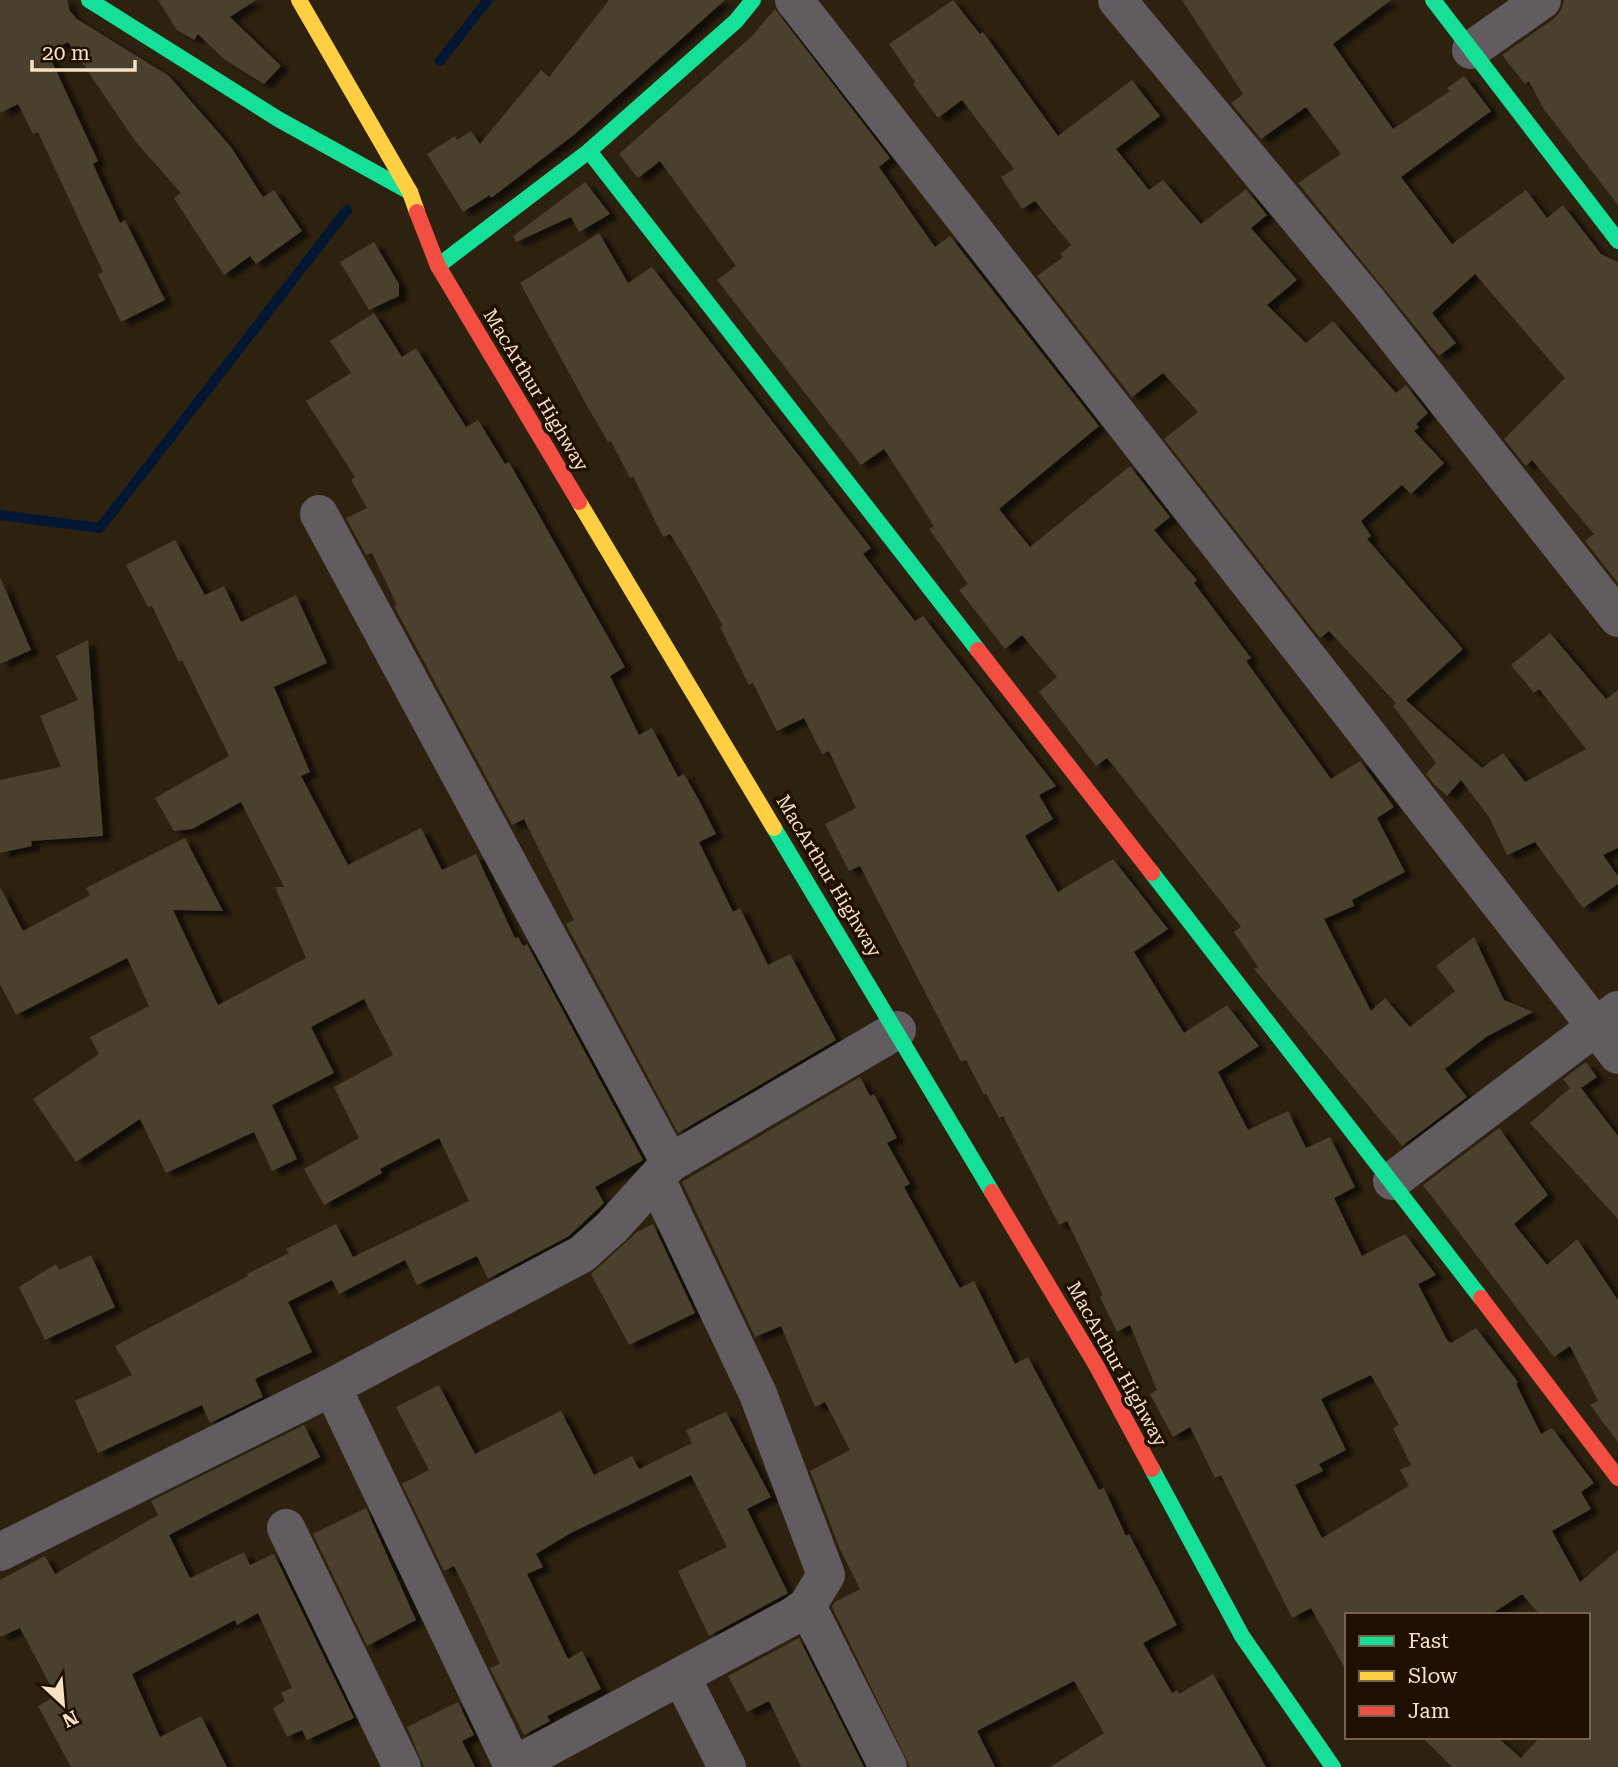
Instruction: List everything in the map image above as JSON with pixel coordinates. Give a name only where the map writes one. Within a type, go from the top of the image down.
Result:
[{"type":"main road","points":[[89,0],[278,119],[410,192]]},
{"type":"main road","name":"MacArthur Highway","points":[[299,0],[410,192],[438,266],[1096,1365],[1242,1636],[1333,1767]]},
{"type":"main road","points":[[438,266],[589,151],[736,21],[753,0]]},
{"type":"main road","points":[[1433,0],[1618,241]]},
{"type":"main road","points":[[589,151],[1392,1181],[1618,1478]]},
{"type":"street","points":[[794,0],[1611,1031],[1392,1181]]},
{"type":"street","points":[[1116,0],[1368,302],[1618,618]]},
{"type":"street","points":[[1471,50],[1542,0]]},
{"type":"street","points":[[319,514],[663,1171],[758,1394],[826,1575],[807,1606],[682,1678],[512,1767],[332,1387]]},
{"type":"street","points":[[0,1552],[332,1387],[582,1254],[612,1227],[663,1171],[897,1030]]},
{"type":"street","points":[[286,1528],[402,1767]]},
{"type":"street","points":[[807,1606],[888,1767]]},
{"type":"street","points":[[682,1678],[727,1767]]},
{"type":"building","points":[[0,0],[67,0],[70,11],[77,19],[169,76],[231,147],[263,197],[274,190],[302,231],[256,264],[250,256],[224,275],[174,198],[181,193],[135,141],[68,42],[48,53],[98,161],[93,164],[120,223],[125,220],[165,300],[121,322],[98,274],[103,272],[38,132],[33,134],[18,104],[0,113]]},
{"type":"building","points":[[158,0],[256,0],[230,17],[281,66],[264,84],[225,60],[198,34],[194,40],[177,30]]},
{"type":"building","points":[[609,0],[725,0],[575,134],[491,198],[490,195],[463,212],[427,154],[455,136],[457,140],[471,131],[480,144],[541,70],[549,77]]},
{"type":"building","points":[[953,0],[980,34],[983,32],[1058,136],[1132,80],[1160,116],[1116,149],[1149,190],[1163,180],[1201,224],[1246,189],[1267,215],[1251,228],[1297,280],[1267,305],[1306,343],[1333,321],[1396,393],[1406,385],[1428,413],[1416,424],[1419,427],[1414,431],[1444,463],[1411,494],[1402,485],[1361,521],[1371,536],[1367,539],[1463,649],[1406,700],[1482,768],[1503,753],[1525,782],[1586,749],[1539,689],[1534,693],[1511,665],[1550,633],[1606,699],[1618,690],[1618,848],[1603,855],[1618,876],[1618,884],[1583,908],[1535,842],[1507,855],[1489,817],[1461,780],[1447,796],[1435,785],[1426,774],[1436,763],[1393,706],[1396,703],[1329,631],[1320,638],[1164,439],[1198,412],[1163,373],[1132,397],[1037,276],[1063,257],[1060,254],[1071,245],[1035,201],[1022,209],[1001,177],[1014,169],[962,100],[938,118],[889,44]]},
{"type":"building","points":[[1182,0],[1391,0],[1333,44],[1393,129],[1450,91],[1447,88],[1464,76],[1491,111],[1401,177],[1452,244],[1526,190],[1547,218],[1563,205],[1601,254],[1618,262],[1618,583],[1585,541],[1594,534],[1532,460],[1526,466],[1504,439],[1565,378],[1475,274],[1432,313],[1456,343],[1439,356],[1298,183],[1341,154],[1306,107],[1261,139],[1231,103],[1243,94]]},
{"type":"building","points":[[1564,0],[1618,0],[1618,205],[1543,108],[1529,81],[1525,84],[1502,55],[1555,18]]},
{"type":"building","points":[[775,9],[890,158],[879,167],[935,247],[950,236],[1099,426],[999,509],[1030,547],[1130,466],[1170,517],[1154,530],[1197,580],[1194,583],[1251,658],[1246,661],[1331,779],[1360,761],[1394,807],[1377,818],[1405,872],[1352,900],[1354,906],[1324,919],[1371,1011],[1385,998],[1410,1027],[1455,991],[1436,966],[1474,937],[1504,1000],[1533,1012],[1486,1037],[1445,1069],[1467,1097],[1402,1146],[1254,969],[1258,967],[1234,932],[1241,927],[1107,758],[1096,766],[1039,692],[1057,677],[1022,635],[1005,649],[959,590],[968,584],[929,529],[934,526],[884,449],[861,465],[717,280],[736,266],[660,161],[638,178],[619,154],[751,37]]},
{"type":"building","points":[[585,182],[610,214],[579,232],[571,217],[516,242],[513,236]]},
{"type":"building","points":[[599,233],[628,283],[652,267],[871,548],[863,554],[915,621],[923,616],[1056,786],[1039,795],[1053,819],[1025,836],[1058,892],[1113,859],[1168,929],[1134,952],[1184,1033],[1227,1005],[1259,1046],[1218,1072],[1248,1130],[1288,1111],[1306,1148],[1330,1137],[1355,1187],[1334,1198],[1362,1256],[1405,1234],[1436,1275],[1418,1284],[1447,1340],[1451,1343],[1476,1328],[1518,1382],[1516,1384],[1541,1434],[1552,1428],[1594,1483],[1581,1492],[1591,1509],[1552,1531],[1580,1582],[1618,1550],[1618,1767],[1452,1767],[1424,1739],[1499,1739],[1521,1758],[1538,1739],[1590,1739],[1590,1613],[1538,1613],[1522,1594],[1493,1613],[1345,1613],[1345,1668],[1311,1608],[1292,1618],[1221,1475],[1215,1478],[1190,1427],[1173,1437],[1150,1394],[1157,1390],[1130,1325],[1117,1332],[1100,1297],[1103,1295],[1067,1221],[1059,1225],[1003,1116],[999,1118],[966,1060],[961,1062],[860,866],[849,871],[825,824],[856,808],[829,751],[822,754],[804,718],[777,731],[753,683],[749,685],[720,627],[723,626],[685,558],[670,534],[663,537],[633,476],[630,478],[611,441],[608,442],[520,283]],"holes":[[[1371,1375],[1399,1425],[1393,1428],[1411,1465],[1400,1470],[1409,1486],[1322,1538],[1295,1485],[1323,1471],[1319,1464],[1346,1450],[1321,1399]]]},
{"type":"building","points":[[374,242],[399,284],[399,296],[369,310],[340,262]]},
{"type":"building","points":[[374,313],[402,357],[416,348],[466,427],[478,420],[505,464],[509,462],[625,667],[610,676],[639,735],[652,728],[678,777],[684,774],[716,834],[699,842],[733,912],[740,908],[768,965],[790,954],[836,1040],[678,1133],[566,924],[574,920],[524,819],[512,825],[394,606],[397,605],[372,553],[366,555],[346,518],[367,508],[351,480],[355,477],[306,401],[351,373],[330,341]]},
{"type":"building","points":[[175,540],[205,595],[224,586],[241,622],[296,595],[327,663],[274,687],[310,772],[301,776],[348,865],[421,828],[442,870],[476,854],[515,938],[518,937],[523,946],[527,944],[643,1160],[595,1187],[604,1203],[569,1236],[488,1279],[477,1256],[417,1285],[405,1260],[339,1294],[332,1280],[288,1302],[312,1352],[255,1379],[263,1397],[210,1423],[202,1405],[98,1453],[75,1401],[132,1375],[115,1346],[248,1276],[247,1274],[289,1253],[286,1249],[336,1224],[353,1257],[469,1201],[439,1138],[380,1169],[382,1173],[324,1205],[304,1169],[359,1138],[334,1087],[393,1055],[364,999],[311,1027],[334,1073],[272,1105],[297,1159],[272,1171],[254,1132],[166,1173],[140,1119],[76,1162],[33,1099],[99,1054],[90,1037],[149,1006],[127,958],[16,1015],[0,984],[0,887],[23,931],[90,895],[86,888],[185,838],[223,911],[173,910],[218,1005],[306,958],[275,887],[284,887],[241,802],[192,829],[174,831],[155,798],[229,756],[182,660],[179,662],[152,606],[148,607],[126,565]]},
{"type":"building","points":[[0,577],[31,650],[0,664]]},
{"type":"building","points":[[88,640],[103,836],[31,841],[32,846],[0,853],[0,780],[61,767],[40,716],[78,700],[56,656]]},
{"type":"building","points":[[1586,1062],[1597,1077],[1581,1088],[1618,1136],[1618,1219],[1530,1123],[1570,1088],[1563,1079]]},
{"type":"building","points":[[860,1077],[870,1096],[874,1094],[897,1138],[887,1143],[910,1184],[904,1187],[960,1288],[974,1281],[1015,1364],[1028,1357],[1099,1490],[1104,1488],[1126,1536],[1129,1534],[1177,1625],[1143,1643],[1172,1693],[1177,1690],[1179,1694],[1213,1674],[1266,1767],[1050,1767],[1104,1733],[1074,1681],[977,1731],[995,1767],[910,1767],[832,1607],[835,1602],[860,1589],[840,1549],[810,1471],[850,1450],[825,1402],[815,1407],[781,1326],[755,1337],[682,1182]]},
{"type":"building","points":[[1499,1128],[1548,1195],[1514,1224],[1547,1265],[1577,1239],[1618,1300],[1618,1442],[1590,1405],[1598,1401],[1570,1346],[1554,1357],[1423,1185]]},
{"type":"building","points":[[653,1224],[695,1313],[629,1345],[591,1274],[637,1232]]},
{"type":"building","points":[[91,1255],[115,1307],[45,1340],[19,1287],[56,1264],[59,1270]]},
{"type":"building","points":[[439,1385],[475,1454],[561,1411],[594,1475],[632,1456],[639,1469],[692,1443],[686,1430],[726,1412],[771,1497],[747,1509],[788,1593],[709,1636],[678,1571],[727,1547],[691,1475],[569,1534],[536,1554],[543,1567],[527,1574],[568,1659],[582,1651],[601,1689],[547,1716],[550,1721],[524,1735],[490,1668],[500,1664],[465,1588],[454,1566],[444,1571],[402,1484],[429,1470],[396,1407]]},
{"type":"building","points":[[304,1425],[320,1457],[169,1535],[190,1578],[244,1552],[250,1565],[274,1554],[354,1718],[307,1740],[302,1730],[287,1737],[273,1708],[285,1701],[281,1693],[292,1688],[258,1613],[237,1625],[235,1620],[132,1674],[160,1737],[201,1716],[227,1767],[71,1767],[38,1706],[56,1696],[20,1628],[0,1637],[0,1580],[45,1556],[55,1574],[158,1515],[151,1501]]},
{"type":"building","points":[[366,1508],[416,1620],[367,1646],[313,1534]]},
{"type":"building","points":[[799,1638],[864,1767],[801,1767],[769,1701],[747,1712],[728,1676]]},
{"type":"building","points":[[458,1702],[474,1735],[462,1741],[475,1767],[424,1767],[407,1727]]},
{"type":"waterway","points":[[440,61],[488,0]]},
{"type":"waterway","points":[[0,515],[100,528],[347,210]]},
{"type":"traffic: fast","points":[[89,0],[278,119],[410,192]]},
{"type":"traffic: fast","points":[[438,266],[589,151],[736,21],[753,0]]},
{"type":"traffic: fast","points":[[1433,0],[1618,241]]},
{"type":"traffic: fast","points":[[589,151],[978,650]]},
{"type":"traffic: fast","points":[[774,828],[992,1192]]},
{"type":"traffic: fast","points":[[1152,873],[1481,1298]]},
{"type":"traffic: fast","points":[[1152,1469],[1242,1636],[1333,1767]]},
{"type":"traffic: slow","points":[[299,0],[410,192],[417,212]]},
{"type":"traffic: slow","points":[[579,502],[774,828]]},
{"type":"traffic: jam","points":[[417,212],[438,266],[579,502]]},
{"type":"traffic: jam","points":[[978,650],[1152,873]]},
{"type":"traffic: jam","points":[[992,1192],[1096,1365],[1152,1469]]},
{"type":"traffic: jam","points":[[1481,1298],[1618,1478]]}]
